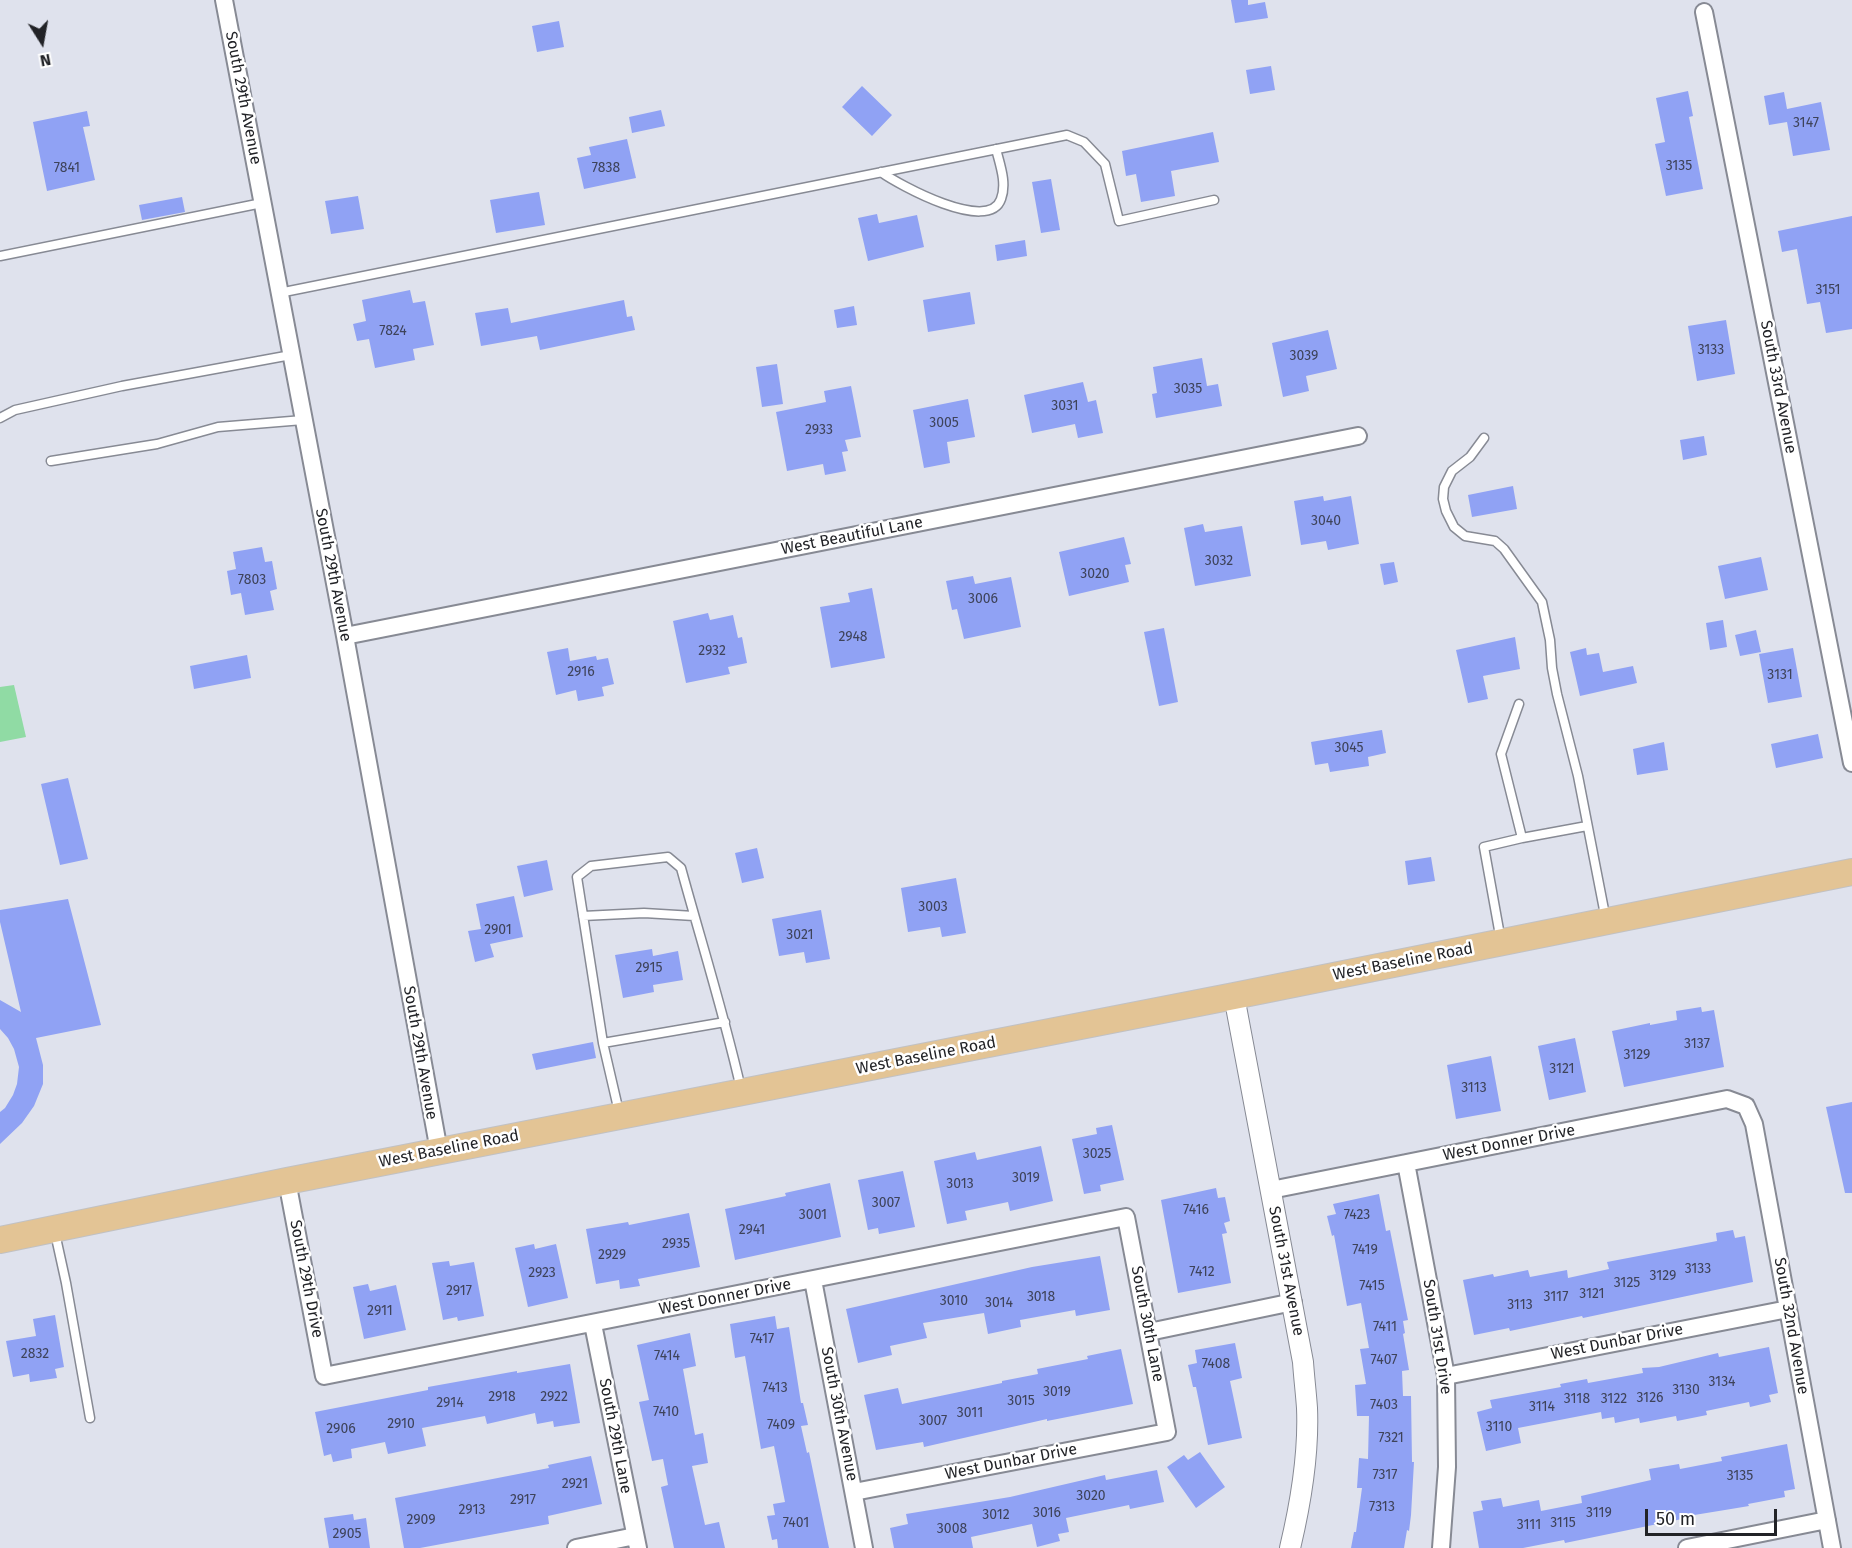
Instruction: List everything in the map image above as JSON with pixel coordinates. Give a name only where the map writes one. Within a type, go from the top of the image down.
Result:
[{"type":"main road","name":"West Baseline Road","points":[[0,1240],[287,1181],[1234,996],[1852,872]]},
{"type":"street","name":"South 29th Avenue","points":[[224,0],[345,636],[439,1151]]},
{"type":"street","name":"South 33rd Avenue","points":[[1704,12],[1852,763]]},
{"type":"street","name":"West Beautiful Lane","points":[[345,636],[1358,436]]},
{"type":"street","name":"South 31st Avenue","points":[[1234,996],[1303,1362],[1307,1410],[1305,1460],[1300,1505],[1290,1548]]},
{"type":"street","name":"West Donner Drive","points":[[1271,1190],[1727,1099],[1746,1106]]},
{"type":"street","name":"South 32nd Avenue","points":[[1746,1106],[1754,1124],[1832,1548]]},
{"type":"street","name":"South 31st Drive","points":[[1406,1163],[1446,1376],[1448,1467],[1441,1548]]},
{"type":"street","name":"South 29th Drive","points":[[287,1181],[324,1376]]},
{"type":"street","name":"West Donner Drive","points":[[324,1376],[1126,1217]]},
{"type":"street","name":"South 30th Lane","points":[[1126,1217],[1167,1432]]},
{"type":"street","name":"South 30th Avenue","points":[[813,1280],[864,1548]]},
{"type":"street","points":[[1149,1332],[1293,1302]]},
{"type":"street","name":"West Dunbar Drive","points":[[1446,1376],[1788,1309]]},
{"type":"street","name":"South 29th Lane","points":[[593,1323],[636,1542]]},
{"type":"street","name":"West Dunbar Drive","points":[[854,1492],[1167,1432]]},
{"type":"street","points":[[1687,1548],[1827,1520]]},
{"type":"street","points":[[576,1548],[636,1542]]},
{"type":"lane","points":[[278,293],[1067,135],[1084,142],[1105,164],[1119,221],[1214,200]]},
{"type":"lane","points":[[880,172],[918,194],[975,212],[991,210],[1000,201],[1004,184],[996,149]]},
{"type":"lane","points":[[0,256],[262,203]]},
{"type":"lane","points":[[0,418],[15,410],[122,386],[291,355]]},
{"type":"lane","points":[[51,461],[157,444],[218,427],[303,420]]},
{"type":"lane","points":[[1484,438],[1470,457],[1452,471],[1444,487],[1446,511],[1454,526],[1465,536],[1495,542],[1504,549],[1542,602],[1557,694],[1578,776],[1606,921]]},
{"type":"lane","points":[[1519,704],[1501,754],[1522,838]]},
{"type":"lane","points":[[1501,942],[1484,847],[1587,826]]},
{"type":"lane","points":[[620,1116],[603,1043],[577,877],[591,866],[668,857],[681,867],[725,1022],[741,1092]]},
{"type":"lane","points":[[583,916],[644,913],[694,916]]},
{"type":"lane","points":[[603,1043],[725,1022]]},
{"type":"lane","points":[[54,1229],[90,1418]]},
{"type":"green space","points":[[14,685],[26,737],[0,742],[0,687]]},
{"type":"building","points":[[1231,0],[1248,0],[1248,5],[1265,2],[1268,18],[1235,23]]},
{"type":"building","points":[[559,21],[564,47],[537,52],[532,26]]},
{"type":"building","points":[[1271,66],[1275,90],[1250,94],[1246,70]]},
{"type":"building","points":[[862,86],[892,115],[872,136],[842,107]]},
{"type":"building","points":[[1688,91],[1693,116],[1689,117],[1703,189],[1666,196],[1655,144],[1665,142],[1656,98]]},
{"type":"building","points":[[1784,92],[1787,109],[1821,102],[1830,150],[1793,156],[1787,122],[1769,125],[1764,96]]},
{"type":"building","points":[[661,110],[665,126],[632,133],[629,117]]},
{"type":"building","points":[[87,111],[90,126],[83,127],[95,180],[47,191],[33,122]]},
{"type":"building","points":[[1213,132],[1219,162],[1171,171],[1175,196],[1141,202],[1136,174],[1126,176],[1122,151]]},
{"type":"building","points":[[627,139],[636,178],[584,189],[577,158],[591,155],[589,147]]},
{"type":"building","points":[[1051,179],[1060,230],[1041,233],[1032,182]]},
{"type":"building","points":[[539,192],[545,225],[496,233],[490,200]]},
{"type":"building","points":[[358,196],[364,229],[331,234],[325,201]]},
{"type":"building","points":[[182,197],[185,212],[142,220],[139,205]]},
{"type":"building","points":[[877,214],[879,223],[917,215],[924,247],[868,261],[858,218]]},
{"type":"building","points":[[1852,216],[1852,329],[1826,333],[1820,302],[1807,304],[1797,249],[1782,252],[1778,231]]},
{"type":"building","points":[[1025,240],[1027,256],[997,261],[995,245]]},
{"type":"building","points":[[410,290],[413,303],[425,301],[434,345],[413,349],[415,360],[375,368],[369,339],[357,341],[353,324],[366,321],[362,300]]},
{"type":"building","points":[[970,292],[975,324],[928,332],[923,300]]},
{"type":"building","points":[[624,300],[627,317],[632,316],[635,330],[540,350],[537,336],[481,346],[475,313],[508,308],[511,323]]},
{"type":"building","points":[[854,306],[857,325],[837,328],[834,310]]},
{"type":"building","points":[[1726,320],[1735,374],[1697,381],[1688,326]]},
{"type":"building","points":[[1328,330],[1337,369],[1306,376],[1309,391],[1283,397],[1272,343]]},
{"type":"building","points":[[1202,358],[1207,386],[1218,384],[1222,406],[1156,418],[1152,394],[1157,393],[1153,367]]},
{"type":"building","points":[[777,364],[783,404],[762,407],[756,367]]},
{"type":"building","points":[[1083,382],[1088,402],[1096,400],[1103,433],[1078,438],[1075,424],[1032,433],[1024,395]]},
{"type":"building","points":[[851,386],[861,437],[845,440],[848,451],[842,452],[846,471],[825,475],[823,464],[787,471],[776,412],[826,402],[824,391]]},
{"type":"building","points":[[968,399],[975,437],[947,442],[950,463],[924,468],[913,410]]},
{"type":"building","points":[[1704,436],[1707,455],[1683,460],[1680,440]]},
{"type":"building","points":[[1513,486],[1517,509],[1472,517],[1468,495]]},
{"type":"building","points":[[1323,496],[1324,501],[1351,496],[1359,544],[1328,550],[1326,541],[1301,545],[1294,501]]},
{"type":"building","points":[[1203,524],[1205,532],[1242,526],[1251,576],[1195,586],[1184,528]]},
{"type":"building","points":[[1124,537],[1131,564],[1125,565],[1129,582],[1069,596],[1059,552]]},
{"type":"building","points":[[262,547],[265,562],[272,561],[277,589],[270,591],[274,610],[245,615],[241,593],[231,595],[227,571],[236,569],[233,552]]},
{"type":"building","points":[[1761,557],[1768,590],[1725,599],[1718,566]]},
{"type":"building","points":[[1394,562],[1398,582],[1384,585],[1380,564]]},
{"type":"building","points":[[973,576],[975,584],[1011,577],[1021,627],[964,639],[957,609],[952,610],[946,581]]},
{"type":"building","points":[[872,588],[885,658],[831,668],[820,607],[850,602],[848,593]]},
{"type":"building","points":[[708,613],[710,620],[733,615],[738,638],[742,637],[747,663],[728,667],[730,674],[686,683],[673,621]]},
{"type":"building","points":[[1723,620],[1727,647],[1710,650],[1706,623]]},
{"type":"building","points":[[1164,628],[1178,702],[1159,706],[1144,632]]},
{"type":"building","points":[[1756,630],[1761,652],[1740,656],[1735,635]]},
{"type":"building","points":[[1515,637],[1520,669],[1483,676],[1488,699],[1468,703],[1456,650]]},
{"type":"building","points":[[568,648],[570,661],[596,656],[597,660],[608,658],[614,684],[602,687],[604,696],[578,701],[576,690],[556,695],[547,652]]},
{"type":"building","points":[[1586,648],[1587,655],[1599,653],[1603,672],[1633,666],[1637,683],[1580,696],[1570,652]]},
{"type":"building","points":[[1793,648],[1802,697],[1768,703],[1759,654]]},
{"type":"building","points":[[247,655],[251,678],[194,689],[190,666]]},
{"type":"building","points":[[1382,730],[1386,753],[1368,757],[1369,766],[1330,772],[1328,763],[1315,765],[1311,742]]},
{"type":"building","points":[[1818,734],[1823,758],[1776,768],[1771,744]]},
{"type":"building","points":[[1664,742],[1668,770],[1637,775],[1633,749]]},
{"type":"building","points":[[68,778],[88,859],[60,865],[41,784]]},
{"type":"building","points":[[757,848],[764,878],[742,883],[735,853]]},
{"type":"building","points":[[1431,857],[1435,881],[1408,885],[1405,861]]},
{"type":"building","points":[[547,860],[553,890],[524,897],[517,866]]},
{"type":"building","points":[[956,878],[966,933],[942,937],[940,927],[908,932],[901,888]]},
{"type":"building","points":[[514,896],[523,937],[490,944],[494,957],[475,962],[468,931],[481,929],[476,904]]},
{"type":"building","points":[[68,899],[101,1025],[36,1038],[43,1065],[43,1084],[34,1106],[22,1123],[0,1144],[0,1112],[13,1095],[19,1067],[14,1049],[0,1029],[0,1000],[21,1012],[0,922],[0,910]]},
{"type":"building","points":[[821,910],[830,959],[806,963],[804,952],[779,956],[772,919]]},
{"type":"building","points":[[652,949],[653,956],[678,951],[683,980],[653,985],[654,992],[623,998],[615,955]]},
{"type":"building","points":[[1701,1007],[1702,1012],[1714,1010],[1724,1067],[1624,1087],[1612,1031],[1677,1020],[1676,1011]]},
{"type":"building","points":[[1575,1038],[1586,1092],[1549,1100],[1538,1046]]},
{"type":"building","points":[[593,1042],[596,1058],[536,1070],[532,1054]]},
{"type":"building","points":[[1491,1056],[1501,1111],[1456,1119],[1447,1065]]},
{"type":"building","points":[[1852,1102],[1852,1193],[1845,1193],[1826,1107]]},
{"type":"building","points":[[1112,1125],[1124,1180],[1100,1185],[1101,1191],[1084,1194],[1072,1139],[1097,1134],[1096,1128]]},
{"type":"building","points":[[1041,1146],[1053,1201],[1010,1211],[1008,1202],[965,1211],[967,1220],[947,1224],[934,1161],[975,1152],[977,1160]]},
{"type":"building","points":[[903,1171],[915,1227],[879,1234],[878,1228],[868,1230],[858,1180]]},
{"type":"building","points":[[830,1183],[841,1237],[735,1260],[725,1209],[786,1196],[785,1193]]},
{"type":"building","points":[[1216,1188],[1218,1198],[1225,1197],[1230,1221],[1224,1223],[1227,1233],[1222,1234],[1231,1283],[1178,1293],[1161,1200]]},
{"type":"building","points":[[1379,1194],[1386,1231],[1390,1230],[1408,1320],[1403,1321],[1405,1333],[1403,1334],[1409,1370],[1402,1371],[1403,1396],[1411,1396],[1412,1462],[1414,1462],[1411,1515],[1404,1548],[1351,1548],[1354,1532],[1356,1532],[1362,1488],[1357,1488],[1359,1458],[1368,1459],[1369,1416],[1357,1416],[1355,1385],[1366,1384],[1360,1349],[1369,1348],[1361,1303],[1347,1306],[1334,1235],[1332,1236],[1327,1216],[1336,1214],[1333,1204]]},
{"type":"building","points":[[689,1213],[700,1267],[638,1279],[640,1286],[620,1289],[619,1280],[596,1284],[586,1229],[628,1222],[629,1225]]},
{"type":"building","points":[[1733,1230],[1735,1238],[1745,1236],[1753,1282],[1583,1318],[1582,1316],[1510,1331],[1509,1328],[1474,1335],[1463,1280],[1528,1270],[1530,1277],[1567,1270],[1568,1278],[1609,1269],[1607,1262],[1717,1241],[1716,1233]]},
{"type":"building","points":[[534,1244],[535,1249],[556,1244],[568,1298],[528,1307],[515,1248]]},
{"type":"building","points":[[1100,1256],[1110,1310],[1076,1316],[1075,1310],[1020,1320],[1021,1327],[988,1334],[984,1313],[923,1323],[927,1338],[890,1346],[892,1355],[858,1363],[846,1309],[1032,1267]]},
{"type":"building","points":[[449,1261],[450,1266],[474,1262],[484,1316],[458,1321],[457,1317],[443,1320],[432,1263]]},
{"type":"building","points":[[368,1284],[370,1291],[396,1285],[406,1330],[364,1339],[353,1287]]},
{"type":"building","points":[[55,1315],[64,1367],[55,1369],[57,1378],[30,1382],[29,1374],[13,1377],[6,1341],[36,1336],[33,1319]]},
{"type":"building","points":[[775,1316],[777,1329],[789,1327],[801,1403],[803,1403],[808,1425],[801,1426],[807,1453],[809,1452],[829,1548],[778,1548],[777,1539],[772,1540],[767,1516],[775,1515],[773,1504],[785,1502],[774,1446],[761,1449],[745,1356],[735,1358],[730,1324]]},
{"type":"building","points":[[690,1333],[696,1366],[683,1369],[695,1435],[703,1433],[708,1463],[692,1466],[705,1525],[719,1522],[725,1548],[674,1548],[661,1487],[668,1485],[663,1459],[652,1461],[639,1402],[649,1400],[637,1345]]},
{"type":"building","points":[[1235,1343],[1242,1378],[1230,1381],[1242,1438],[1208,1445],[1196,1387],[1193,1387],[1188,1365],[1197,1363],[1195,1350]]},
{"type":"building","points":[[1769,1347],[1778,1393],[1769,1395],[1771,1402],[1750,1407],[1749,1402],[1706,1411],[1707,1415],[1677,1421],[1676,1416],[1640,1423],[1639,1418],[1615,1423],[1614,1417],[1602,1419],[1601,1412],[1518,1428],[1521,1443],[1486,1451],[1477,1412],[1492,1408],[1490,1400],[1561,1387],[1560,1384],[1587,1379],[1588,1383],[1643,1373],[1642,1368],[1659,1367],[1718,1353],[1719,1357]]},
{"type":"building","points":[[1121,1349],[1133,1404],[1047,1421],[1047,1419],[924,1447],[923,1442],[876,1450],[864,1395],[898,1388],[902,1404],[1038,1374],[1037,1369],[1088,1359],[1087,1356]]},
{"type":"building","points":[[570,1364],[580,1423],[554,1427],[553,1421],[537,1424],[535,1413],[487,1424],[485,1416],[422,1428],[426,1446],[388,1454],[385,1442],[351,1449],[352,1458],[333,1462],[331,1454],[324,1456],[315,1412],[428,1390],[428,1387]]},
{"type":"building","points":[[1787,1444],[1795,1489],[1784,1491],[1785,1497],[1565,1543],[1564,1540],[1523,1548],[1479,1548],[1473,1512],[1483,1510],[1481,1501],[1501,1498],[1503,1507],[1539,1500],[1541,1511],[1582,1503],[1581,1496],[1651,1480],[1649,1469],[1679,1464],[1680,1469],[1722,1461],[1721,1457]]},
{"type":"building","points":[[1200,1452],[1225,1487],[1196,1508],[1167,1467],[1184,1455],[1188,1460]]},
{"type":"building","points":[[591,1456],[602,1504],[548,1516],[549,1524],[420,1548],[404,1548],[395,1498],[549,1468],[548,1465]]},
{"type":"building","points":[[1157,1470],[1164,1502],[1130,1509],[1129,1505],[1066,1518],[1069,1532],[1058,1534],[1060,1541],[1037,1547],[1032,1524],[971,1537],[973,1548],[894,1548],[890,1528],[908,1524],[906,1514],[1010,1497],[1105,1475],[1106,1480]]},
{"type":"building","points":[[353,1514],[354,1520],[366,1518],[370,1548],[329,1548],[324,1518]]}]
